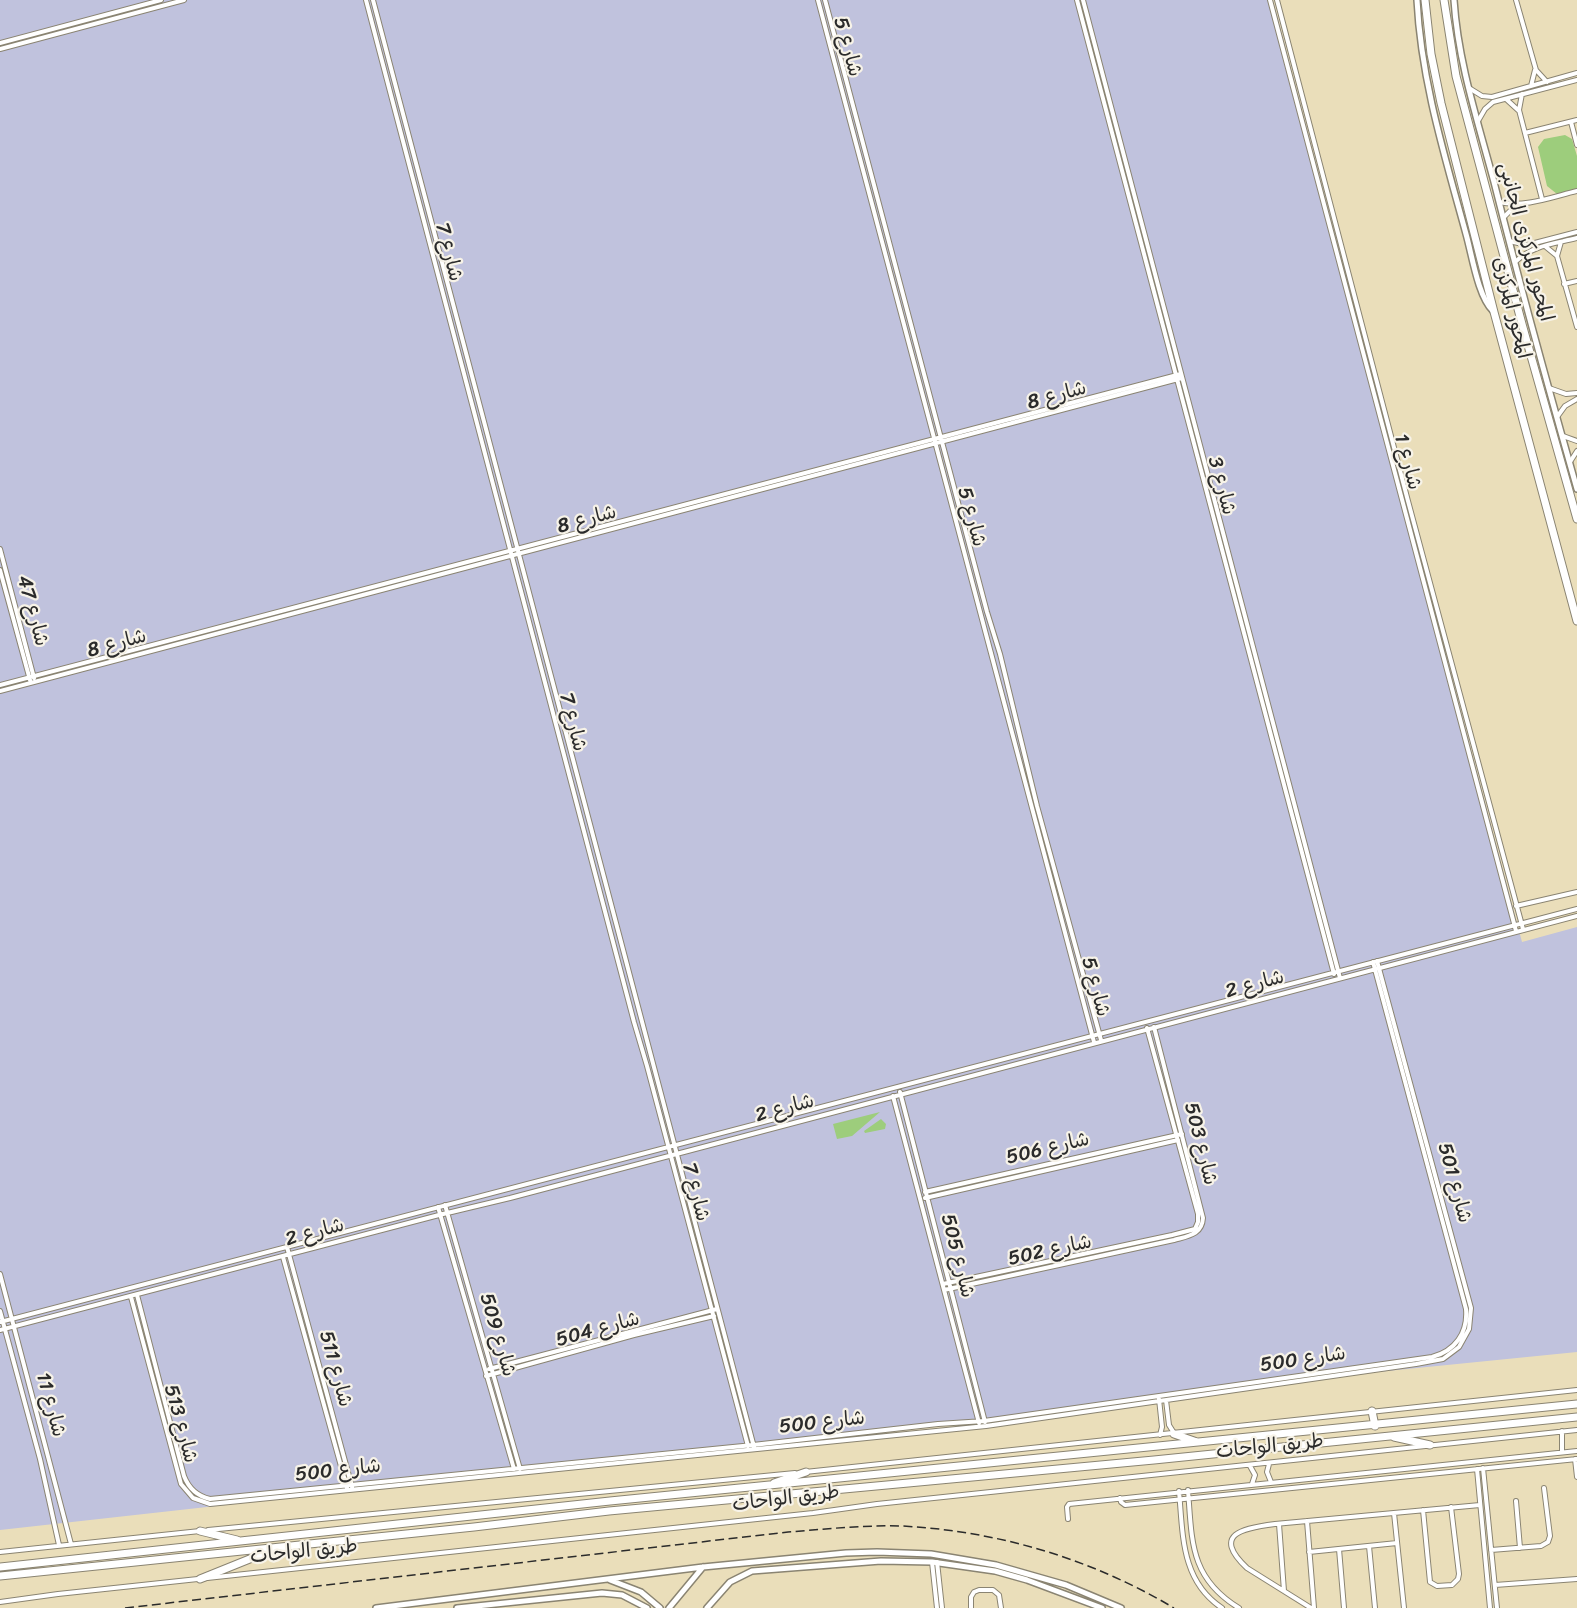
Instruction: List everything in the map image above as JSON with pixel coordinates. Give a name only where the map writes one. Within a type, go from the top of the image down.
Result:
[{"type":"highway","name":"المحور المركزى","points":[[1425,0],[1431,54],[1442,103],[1494,312],[1577,621]]},
{"type":"highway","name":"المحور المركزى","points":[[1444,0],[1456,76],[1577,519]]},
{"type":"highway","points":[[1522,324],[1530,321]]},
{"type":"highway","name":"طريق الواحات","points":[[0,1567],[472,1516],[1577,1404]]},
{"type":"highway","points":[[1372,1411],[1375,1426]]},
{"type":"highway","name":"طريق الواحات","points":[[0,1576],[621,1510],[1577,1417]]},
{"type":"highway","points":[[1174,1434],[1199,1443]]},
{"type":"highway","points":[[1388,1436],[1430,1445]]},
{"type":"highway","points":[[761,1487],[806,1472]]},
{"type":"highway","points":[[472,1516],[470,1521],[474,1527]]},
{"type":"highway","points":[[451,1519],[454,1522],[452,1529]]},
{"type":"highway","points":[[200,1531],[243,1541]]},
{"type":"highway","points":[[200,1579],[281,1546]]},
{"type":"street","points":[[0,43],[161,0]]},
{"type":"street","points":[[0,49],[184,0]]},
{"type":"street","name":"شارع 7","points":[[366,0],[634,1022],[712,1314],[751,1448]]},
{"type":"street","name":"شارع 7","points":[[373,0],[675,1144],[751,1448]]},
{"type":"street","name":"شارع 5","points":[[819,0],[1094,1042]]},
{"type":"street","name":"شارع 5","points":[[825,0],[1012,703],[1037,806],[1101,1040]]},
{"type":"street","name":"شارع 3","points":[[1077,0],[1149,262]]},
{"type":"street","name":"شارع 3","points":[[1083,0],[1170,345],[1338,978]]},
{"type":"street","name":"شارع 1","points":[[1270,0],[1516,931]]},
{"type":"street","name":"شارع 1","points":[[1277,0],[1421,552],[1523,929]]},
{"type":"street","points":[[1417,0],[1423,58],[1432,108],[1485,300],[1494,312]]},
{"type":"street","name":"المحور المركزى الجانبى","points":[[1454,0],[1460,46],[1469,88],[1577,489]]},
{"type":"street","points":[[1516,0],[1536,70],[1547,82]]},
{"type":"street","points":[[1531,86],[1536,70]]},
{"type":"street","points":[[1469,88],[1482,96],[1492,97],[1577,73]]},
{"type":"street","points":[[1478,122],[1487,106],[1506,98],[1577,80]]},
{"type":"street","points":[[1522,94],[1519,110],[1542,199]]},
{"type":"street","points":[[1506,98],[1519,110]]},
{"type":"street","points":[[1525,133],[1577,120]]},
{"type":"street","points":[[1570,122],[1577,145]]},
{"type":"street","points":[[1498,201],[1520,204],[1577,191]]},
{"type":"street","points":[[1503,218],[1511,209],[1520,204]]},
{"type":"street","points":[[1509,241],[1527,245],[1577,232]]},
{"type":"street","points":[[1515,263],[1526,252],[1577,238]]},
{"type":"street","points":[[1561,242],[1557,256],[1577,327]]},
{"type":"street","points":[[1545,246],[1557,256]]},
{"type":"street","points":[[1564,284],[1577,281]]},
{"type":"street","name":"شارع 8","points":[[0,691],[32,680],[1179,377]]},
{"type":"street","points":[[1548,388],[1566,394],[1577,393]]},
{"type":"street","points":[[1557,418],[1565,406],[1577,399]]},
{"type":"street","points":[[1563,436],[1577,441]]},
{"type":"street","points":[[1569,462],[1577,451]]},
{"type":"street","name":"شارع 47","points":[[0,549],[32,680]]},
{"type":"street","points":[[1416,553],[1421,552]]},
{"type":"street","name":"شارع 47","points":[[0,570],[32,680]]},
{"type":"street","name":"شارع 8","points":[[0,686],[32,680]]},
{"type":"street","points":[[1004,704],[1012,703]]},
{"type":"street","points":[[1465,738],[1471,737]]},
{"type":"street","points":[[1510,908],[1577,892]]},
{"type":"street","name":"شارع 2","points":[[1,1322],[1577,909]]},
{"type":"street","name":"شارع 2","points":[[2,1330],[446,1213],[508,1199],[1101,1040],[1577,916]]},
{"type":"street","name":"شارع 501","points":[[1375,962],[1466,1309],[1465,1327],[1460,1338],[1442,1357],[1397,1364]]},
{"type":"street","name":"شارع 503","points":[[1154,1027],[1203,1218],[1201,1229],[1189,1236],[1161,1240]]},
{"type":"street","name":"شارع 503","points":[[1147,1028],[1198,1214],[1197,1225],[1191,1230],[1161,1240]]},
{"type":"street","name":"شارع 505","points":[[898,1086],[944,1290],[982,1424]]},
{"type":"street","name":"شارع 505","points":[[893,1096],[950,1289],[982,1424]]},
{"type":"street","name":"شارع 506","points":[[923,1196],[1135,1147],[1176,1135],[1183,1137]]},
{"type":"street","name":"شارع 506","points":[[1135,1147],[1177,1141],[1183,1137]]},
{"type":"street","points":[[1189,1184],[1194,1182]]},
{"type":"street","points":[[506,1189],[508,1199]]},
{"type":"street","name":"شارع 509","points":[[445,1205],[517,1470]]},
{"type":"street","name":"شارع 509","points":[[438,1207],[499,1421],[517,1470]]},
{"type":"street","name":"شارع 502","points":[[943,1284],[1125,1245],[1161,1240]]},
{"type":"street","name":"شارع 502","points":[[944,1290],[1126,1250],[1161,1240]]},
{"type":"street","points":[[1125,1245],[1126,1250]]},
{"type":"street","name":"شارع 511","points":[[287,1247],[349,1488]]},
{"type":"street","name":"شارع 511","points":[[283,1257],[349,1488]]},
{"type":"street","name":"شارع 11","points":[[0,1274],[71,1544]]},
{"type":"street","name":"شارع 513","points":[[136,1286],[148,1352]]},
{"type":"street","points":[[462,1295],[469,1293]]},
{"type":"street","name":"شارع 513","points":[[131,1297],[184,1489],[198,1501],[217,1504],[249,1498]]},
{"type":"street","name":"شارع 504","points":[[712,1314],[717,1309]]},
{"type":"street","name":"شارع 11","points":[[0,1311],[2,1330],[40,1459],[59,1545]]},
{"type":"street","name":"شارع 504","points":[[486,1376],[677,1322],[712,1314],[719,1315]]},
{"type":"street","name":"شارع 504","points":[[484,1371],[591,1345]]},
{"type":"street","name":"شارع 500","points":[[249,1498],[751,1448],[938,1424],[982,1424],[1397,1364]]},
{"type":"street","name":"طريق الواحات","points":[[0,1552],[806,1472],[1577,1390]]},
{"type":"street","points":[[1159,1398],[1162,1425],[1160,1435]]},
{"type":"street","points":[[1165,1398],[1169,1425],[1174,1434]]},
{"type":"street","points":[[499,1421],[505,1420]]},
{"type":"street","name":"طريق الواحات","points":[[0,1602],[813,1513],[877,1504],[1577,1430]]},
{"type":"street","points":[[1562,1431],[1562,1452]]},
{"type":"street","points":[[1068,1519],[1069,1504],[1577,1451]]},
{"type":"street","points":[[1120,1498],[1125,1505],[1576,1459],[1577,1477]]},
{"type":"street","points":[[1452,1463],[1452,1471]]},
{"type":"street","points":[[1269,1464],[1267,1474],[1271,1482]]},
{"type":"street","points":[[1250,1466],[1255,1475],[1251,1484]]},
{"type":"street","points":[[1483,1468],[1497,1608]]},
{"type":"street","points":[[1477,1469],[1490,1608]]},
{"type":"street","points":[[1491,1550],[1544,1545],[1549,1540],[1551,1536],[1544,1488]]},
{"type":"street","points":[[1188,1490],[1192,1543],[1198,1566],[1211,1587],[1239,1608]]},
{"type":"street","points":[[1179,1491],[1187,1563],[1202,1590],[1222,1608]]},
{"type":"street","points":[[1516,1501],[1520,1548]]},
{"type":"street","points":[[1312,1608],[1246,1569],[1236,1557],[1231,1546],[1237,1532],[1279,1524],[1480,1505]]},
{"type":"street","points":[[1423,1510],[1430,1582],[1437,1586],[1444,1586],[1452,1585],[1458,1579],[1451,1507]]},
{"type":"street","points":[[1394,1513],[1404,1608]]},
{"type":"street","points":[[1307,1521],[1312,1608]]},
{"type":"street","points":[[1279,1524],[1284,1591]]},
{"type":"street","points":[[1310,1552],[1397,1543]]},
{"type":"street","points":[[1369,1546],[1376,1608]]},
{"type":"street","points":[[1339,1549],[1344,1608]]},
{"type":"street","points":[[376,1608],[703,1567],[877,1552],[949,1556],[996,1564],[1066,1585],[1121,1608]]},
{"type":"street","points":[[707,1608],[725,1587],[745,1573],[875,1561],[934,1562],[971,1566],[1019,1578],[1102,1608]]},
{"type":"street","points":[[759,1562],[760,1570]]},
{"type":"street","points":[[934,1562],[937,1608]]},
{"type":"street","points":[[934,1562],[942,1608]]},
{"type":"street","points":[[669,1608],[703,1567]]},
{"type":"street","points":[[1495,1586],[1577,1579]]},
{"type":"street","points":[[608,1580],[641,1592],[660,1608]]},
{"type":"street","points":[[566,1585],[567,1595]]},
{"type":"street","points":[[971,1608],[971,1597],[974,1592],[990,1590],[999,1595],[1001,1608]]},
{"type":"street","points":[[458,1608],[567,1595],[614,1593],[630,1598],[647,1608]]},
{"type":"street","points":[[532,1608],[534,1599]]},
{"type":"street","points":[[534,1599],[538,1608]]},
{"type":"shaded area","points":[[0,0],[1273,0],[1522,942],[1577,927],[1577,1352],[1157,1394],[986,1419],[0,1530]]},
{"type":"green space","points":[[1565,135],[1572,139],[1577,156],[1577,189],[1557,194],[1547,186],[1538,147],[1544,139]]},
{"type":"green space","points":[[880,1112],[852,1136],[837,1139],[833,1124]]},
{"type":"green space","points":[[881,1119],[886,1124],[885,1129],[865,1133],[864,1131]]},
{"type":"railway","points":[[125,1608],[788,1532],[888,1526],[973,1534],[1043,1550],[1110,1575],[1174,1608]]}]
